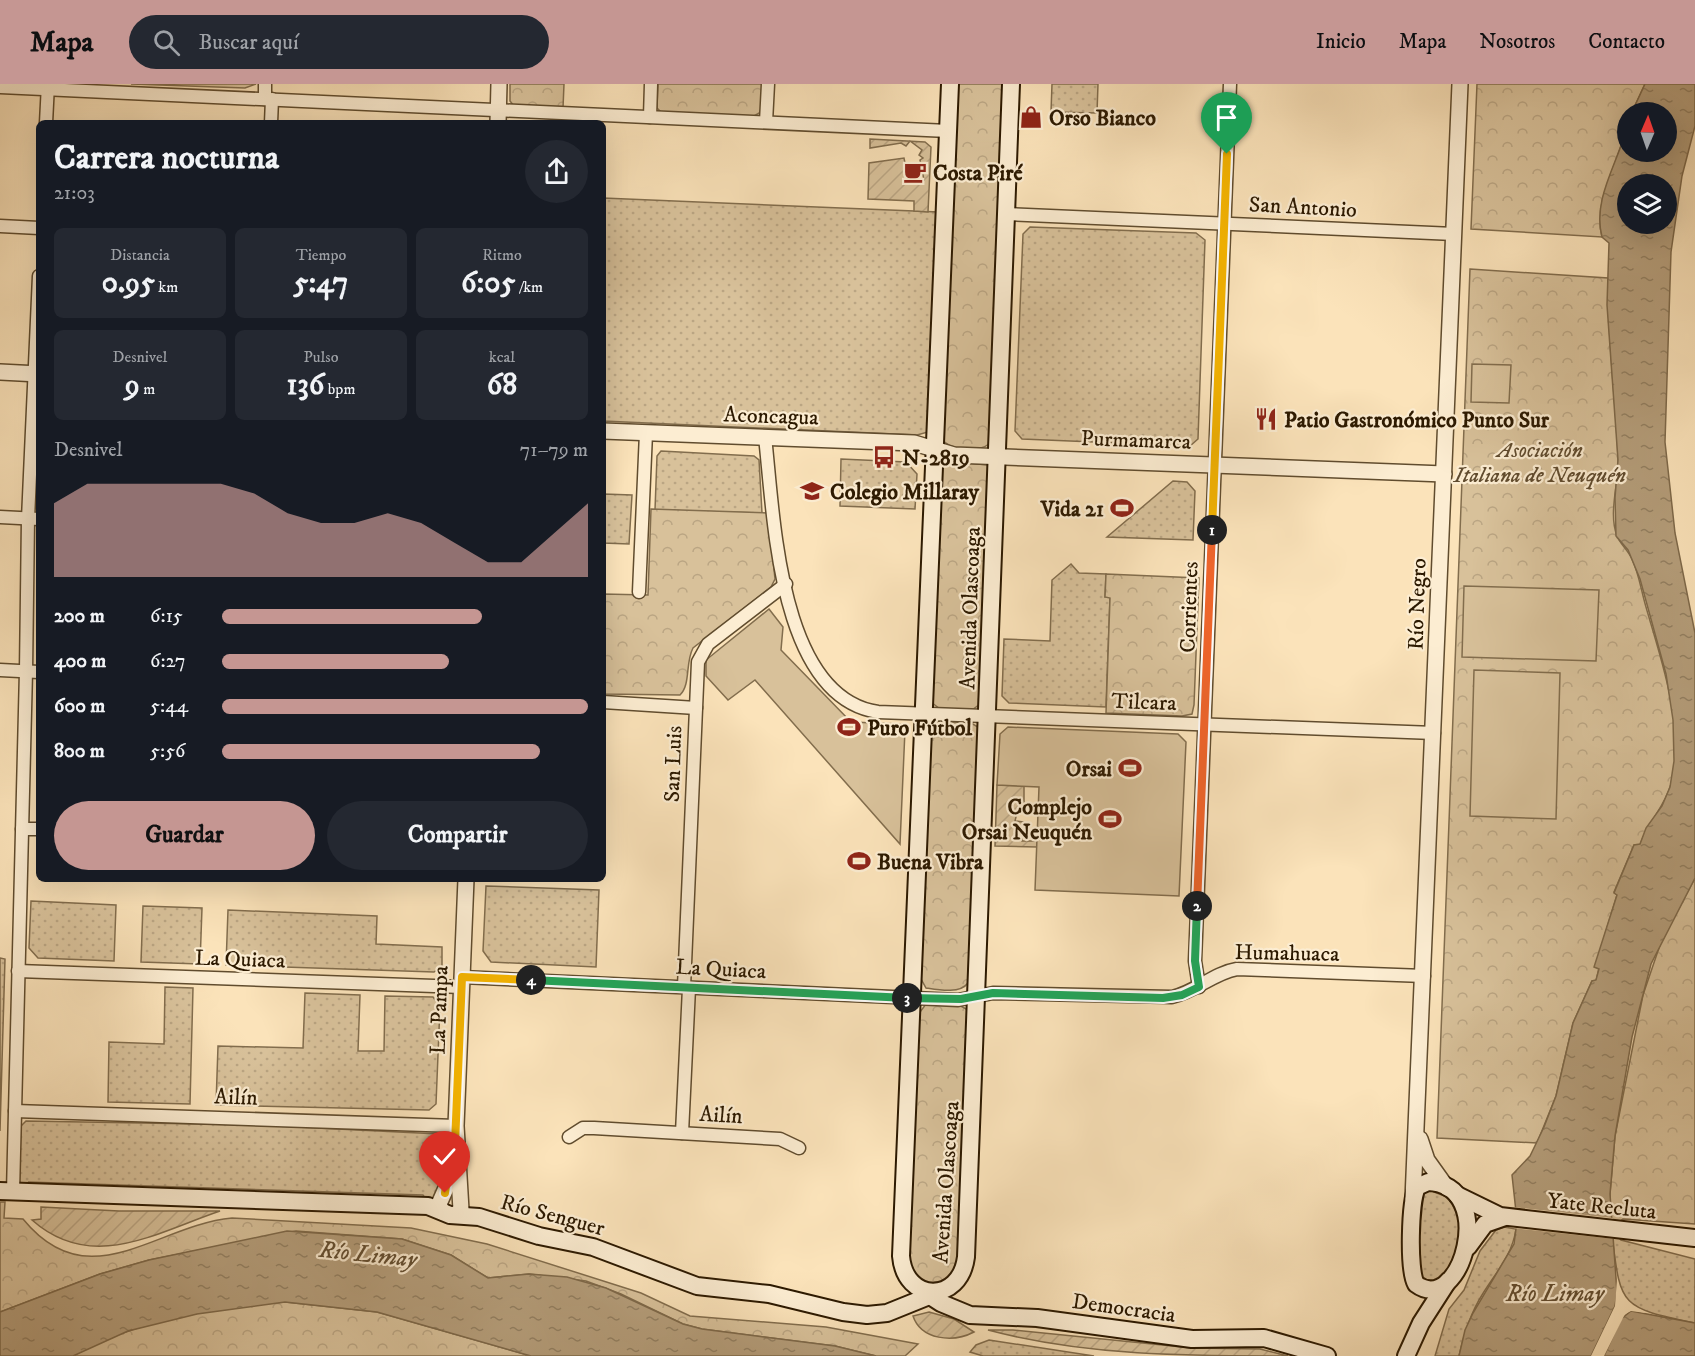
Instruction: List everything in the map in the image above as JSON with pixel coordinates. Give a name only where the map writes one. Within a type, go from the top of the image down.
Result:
[{"type":"main road","name":"Avenida Olascoaga","points":[[950,84],[902,1256],[908,1278],[930,1292],[960,1279],[966,1257],[1011,84]]},
{"type":"main road","points":[[1413,1199],[1417,1187],[1422,1184],[1435,1182],[1450,1190]]},
{"type":"main road","name":"Yate Recluta","points":[[1450,1190],[1486,1212],[1505,1217],[1695,1238]]},
{"type":"main road","name":"Río Negro","points":[[1413,1199],[1413,1279],[1425,1288],[1438,1288],[1448,1281],[1460,1266],[1466,1250],[1464,1209],[1450,1190]]},
{"type":"main road","name":"Río Senguer","points":[[7,1191],[428,1206],[448,1213],[484,1219],[539,1236],[593,1247],[697,1286],[769,1294],[843,1312],[867,1315],[887,1313],[930,1292]]},
{"type":"main road","points":[[1466,1250],[1485,1224],[1505,1217]]},
{"type":"main road","points":[[1407,1356],[1421,1323],[1448,1281]]},
{"type":"main road","name":"Democracia","points":[[930,1292],[956,1310],[979,1316],[1037,1318],[1192,1339],[1264,1338],[1327,1356]]},
{"type":"street","points":[[265,84],[271,120]]},
{"type":"street","points":[[498,116],[500,84]]},
{"type":"street","points":[[650,117],[651,84]]},
{"type":"street","points":[[766,122],[768,84]]},
{"type":"street","name":"Corrientes","points":[[1199,987],[1195,961],[1230,84]]},
{"type":"street","name":"Río Negro","points":[[1413,1199],[1418,1127],[1460,84]]},
{"type":"street","points":[[46,120],[48,86]]},
{"type":"street","points":[[0,87],[48,86],[498,116],[650,117],[948,131]]},
{"type":"street","name":"San Antonio","points":[[1006,214],[1454,234]]},
{"type":"street","points":[[0,226],[36,228]]},
{"type":"street","points":[[0,372],[36,374]]},
{"type":"street","points":[[7,1191],[15,1111],[22,829],[33,672],[36,410]]},
{"type":"street","name":"Aconcagua","points":[[606,431],[914,443],[935,449]]},
{"type":"street","points":[[639,592],[646,433]]},
{"type":"street","name":"Tilcara","points":[[765,437],[778,542],[786,584],[804,650],[831,688],[843,699],[865,710],[987,717],[1434,733]]},
{"type":"street","name":"Purmamarca","points":[[935,449],[954,455],[1444,474]]},
{"type":"street","points":[[0,517],[33,519]]},
{"type":"street","name":"San Luis","points":[[682,1133],[697,669],[703,649],[786,584]]},
{"type":"street","points":[[0,670],[33,672]]},
{"type":"street","points":[[606,702],[696,708]]},
{"type":"street","points":[[22,829],[36,830]]},
{"type":"street","name":"La Pampa","points":[[448,1213],[439,1201],[446,1190],[450,1156],[455,1144],[466,882]]},
{"type":"street","name":"Humahuaca","points":[[976,995],[993,993],[1163,998],[1182,995],[1222,972],[1237,969],[1424,976]]},
{"type":"street","name":"La Quiaca","points":[[18,971],[687,988],[913,998],[961,999],[976,995]]},
{"type":"street","name":"Ailín","points":[[15,1111],[456,1126]]},
{"type":"street","name":"Río Negro","points":[[1418,1127],[1427,1160],[1450,1190]]},
{"type":"street","name":"Ailín","points":[[569,1137],[578,1130],[588,1128],[780,1139],[799,1148]]},
{"type":"green space","points":[[131,84],[256,84],[245,88]]},
{"type":"green space","points":[[510,84],[564,84],[563,108],[514,106],[510,101]]},
{"type":"green space","points":[[658,84],[763,84],[761,112],[754,116],[661,112],[657,108]]},
{"type":"green space","points":[[958,84],[1004,84],[989,444],[972,449],[951,446],[942,439]]},
{"type":"green space","points":[[1052,84],[1098,84],[1097,113],[1051,112]]},
{"type":"green space","points":[[1477,84],[1645,84],[1637,102],[1617,102],[1617,157],[1601,206],[1602,237],[1471,229]]},
{"type":"green space","points":[[870,139],[910,141],[906,146],[901,143],[870,148]]},
{"type":"green space","points":[[910,141],[925,142],[931,147],[928,212],[914,211],[914,201],[868,199],[869,163],[904,158],[909,183],[924,180],[920,160],[923,158],[919,155],[922,150]]},
{"type":"green space","points":[[606,198],[938,212],[928,432],[917,435],[606,421]]},
{"type":"green space","points":[[1030,227],[1196,233],[1205,240],[1198,439],[1190,446],[1022,439],[1015,431],[1023,234]]},
{"type":"green space","name":"Asociación Italiana de Neuquén","points":[[1470,269],[1608,278],[1618,459],[1614,527],[1618,539],[1632,559],[1638,576],[1670,694],[1676,740],[1671,784],[1640,845],[1634,845],[1614,892],[1617,895],[1595,967],[1599,968],[1596,981],[1592,981],[1573,1023],[1556,1096],[1537,1143],[1437,1138]]},
{"type":"green space","points":[[1472,364],[1511,365],[1509,403],[1471,402]]},
{"type":"green space","points":[[661,451],[754,456],[759,460],[762,513],[655,510],[657,456]]},
{"type":"green space","points":[[841,459],[906,462],[917,474],[915,509],[840,506]]},
{"type":"green space","points":[[948,461],[988,465],[980,704],[972,710],[940,709],[931,702],[941,468]]},
{"type":"green space","points":[[1173,481],[1187,482],[1195,491],[1193,540],[1107,537]]},
{"type":"green space","points":[[606,494],[632,495],[629,544],[606,543]]},
{"type":"green space","points":[[651,509],[768,513],[775,579],[771,587],[693,648],[686,685],[680,695],[606,694],[606,594],[648,595]]},
{"type":"green space","points":[[1071,564],[1079,573],[1106,574],[1105,597],[1110,597],[1106,707],[1009,703],[1002,696],[1004,639],[1050,641],[1052,580]]},
{"type":"green space","points":[[1106,574],[1199,578],[1192,714],[1182,716],[1106,713],[1110,598],[1105,597]]},
{"type":"green space","points":[[1464,586],[1599,590],[1596,661],[1462,657]]},
{"type":"green space","name":"Puro Fútbol","points":[[769,609],[783,627],[781,650],[851,722],[900,724],[905,730],[900,844],[755,680],[728,700],[706,676],[706,660]]},
{"type":"green space","points":[[1474,670],[1560,673],[1556,819],[1470,816]]},
{"type":"green space","points":[[938,721],[971,723],[978,727],[968,983],[960,989],[949,990],[926,988],[920,977],[930,725]]},
{"type":"green space","name":"Complejo Orsai Neuquén","points":[[1008,727],[1178,734],[1186,742],[1179,896],[1035,890],[1039,787],[997,785],[1000,734]]},
{"type":"green space","points":[[997,785],[1024,786],[1024,804],[1019,804],[1015,821],[1023,822],[1022,841],[1037,841],[1037,847],[995,846]]},
{"type":"green space","points":[[1695,878],[1695,1224],[1623,1219],[1611,1228],[1610,1194],[1615,1136],[1643,995],[1661,942]]},
{"type":"green space","points":[[486,886],[599,890],[596,967],[491,962],[483,951]]},
{"type":"green space","points":[[31,901],[116,905],[114,961],[38,958],[29,948]]},
{"type":"green space","points":[[143,906],[202,908],[200,964],[141,962]]},
{"type":"green space","points":[[228,910],[377,916],[376,944],[442,947],[442,966],[434,972],[226,965]]},
{"type":"green space","points":[[0,958],[5,959],[0,1131]]},
{"type":"green space","points":[[165,987],[193,988],[190,1104],[108,1102],[109,1042],[164,1044]]},
{"type":"green space","points":[[305,993],[360,995],[358,1051],[384,1051],[385,996],[433,997],[440,1006],[436,1104],[429,1110],[216,1105],[218,1046],[303,1048]]},
{"type":"green space","points":[[926,1004],[959,1005],[968,1010],[961,1258],[947,1281],[926,1283],[916,1278],[906,1254],[920,1012]]},
{"type":"green space","points":[[26,1121],[256,1125],[439,1134],[445,1141],[442,1183],[433,1201],[428,1202],[423,1195],[29,1182],[32,1188],[19,1184],[21,1126]]},
{"type":"green space","points":[[1429,1190],[1447,1197],[1454,1207],[1458,1217],[1459,1237],[1444,1277],[1426,1284],[1416,1271],[1421,1194]]},
{"type":"green space","points":[[0,1202],[5,1202],[4,1218],[23,1219],[48,1242],[73,1254],[98,1256],[124,1252],[204,1223],[232,1218],[411,1228],[487,1244],[641,1293],[690,1316],[826,1327],[918,1344],[905,1356],[876,1356],[835,1346],[702,1329],[683,1324],[621,1294],[586,1281],[529,1274],[488,1278],[451,1255],[402,1239],[296,1231],[149,1260],[100,1274],[0,1312]]},
{"type":"green space","points":[[41,1207],[119,1211],[220,1211],[148,1237],[124,1244],[101,1246],[78,1244],[55,1236],[32,1220],[41,1219]]},
{"type":"green space","points":[[1504,1227],[1516,1229],[1514,1239],[1503,1264],[1474,1309],[1459,1356],[1435,1356],[1449,1309],[1464,1290],[1480,1251],[1496,1230]]},
{"type":"green space","points":[[1611,1228],[1621,1240],[1695,1259],[1695,1323],[1650,1312],[1628,1299],[1621,1288],[1617,1274]]},
{"type":"green space","points":[[285,1302],[377,1312],[531,1356],[73,1356],[122,1333],[176,1318],[203,1312]]},
{"type":"green space","points":[[929,1312],[954,1319],[974,1332],[957,1338],[930,1335],[917,1324],[913,1316]]},
{"type":"green space","points":[[988,1330],[1013,1330],[1192,1348],[1260,1349],[1288,1356],[1175,1355],[1100,1350],[1025,1339]]},
{"type":"green space","points":[[989,1340],[1094,1356],[983,1356],[970,1352],[976,1345]]},
{"type":"water","name":"Río Limay","points":[[1645,84],[1695,84],[1695,126],[1682,176],[1677,211],[1677,174],[1617,174],[1617,234],[1674,234],[1671,252],[1665,442],[1675,533],[1695,633],[1695,878],[1651,964],[1632,1037],[1615,1136],[1610,1194],[1617,1292],[1615,1306],[1591,1356],[1459,1356],[1465,1330],[1473,1313],[1514,1244],[1517,1221],[1512,1175],[1530,1156],[1544,1127],[1556,1096],[1573,1023],[1592,981],[1596,980],[1599,969],[1594,967],[1617,895],[1614,893],[1634,845],[1640,844],[1646,828],[1662,806],[1670,787],[1674,761],[1673,720],[1666,674],[1640,579],[1628,550],[1616,536],[1615,498],[1618,460],[1607,305],[1609,243],[1602,237],[1600,223],[1600,209],[1607,181],[1617,156],[1617,162],[1677,162],[1677,102],[1637,102]]},
{"type":"water","name":"Río Limay","points":[[287,1231],[402,1239],[451,1255],[488,1278],[529,1274],[567,1277],[606,1288],[683,1324],[702,1329],[835,1346],[876,1356],[531,1356],[377,1312],[285,1302],[197,1314],[128,1331],[73,1356],[0,1356],[0,1312],[100,1274],[149,1260]]},
{"type":"water","name":"Río Limay","points":[[1631,1311],[1695,1323],[1695,1356],[1604,1356],[1621,1319]]},
{"type":"pier","points":[[1513,1207],[1613,1218],[1615,1239],[1513,1228]]},
{"type":"pier","points":[[1617,1279],[1620,1292],[1617,1307],[1595,1356],[1591,1356],[1615,1306]]},
{"type":"pier","points":[[1630,1308],[1637,1308],[1646,1313],[1631,1311],[1625,1314],[1604,1356],[1601,1356],[1619,1318]]},
{"type":"place","name":"Orso Bianco","points":[[1031,117]]},
{"type":"place","name":"Costa Piré","points":[[915,172]]},
{"type":"place","name":"Patio Gastronómico Punto Sur","points":[[1266,419]]},
{"type":"place","name":"N-2819","points":[[884,457]]},
{"type":"place","name":"Colegio Millaray","points":[[812,491]]},
{"type":"place","name":"Vida 21","points":[[1122,508]]},
{"type":"place","name":"Puro Fútbol","points":[[849,727]]},
{"type":"place","name":"Orsai","points":[[1130,768]]},
{"type":"place","name":"Complejo Orsai Neuquén","points":[[1110,819]]},
{"type":"place","name":"Buena Vibra","points":[[859,861]]},
{"type":"route","points":[[445,1193],[450,1156],[455,1144],[462,977],[958,999],[985,993],[1163,998],[1182,995],[1199,987],[1195,961],[1227,154]]}]
